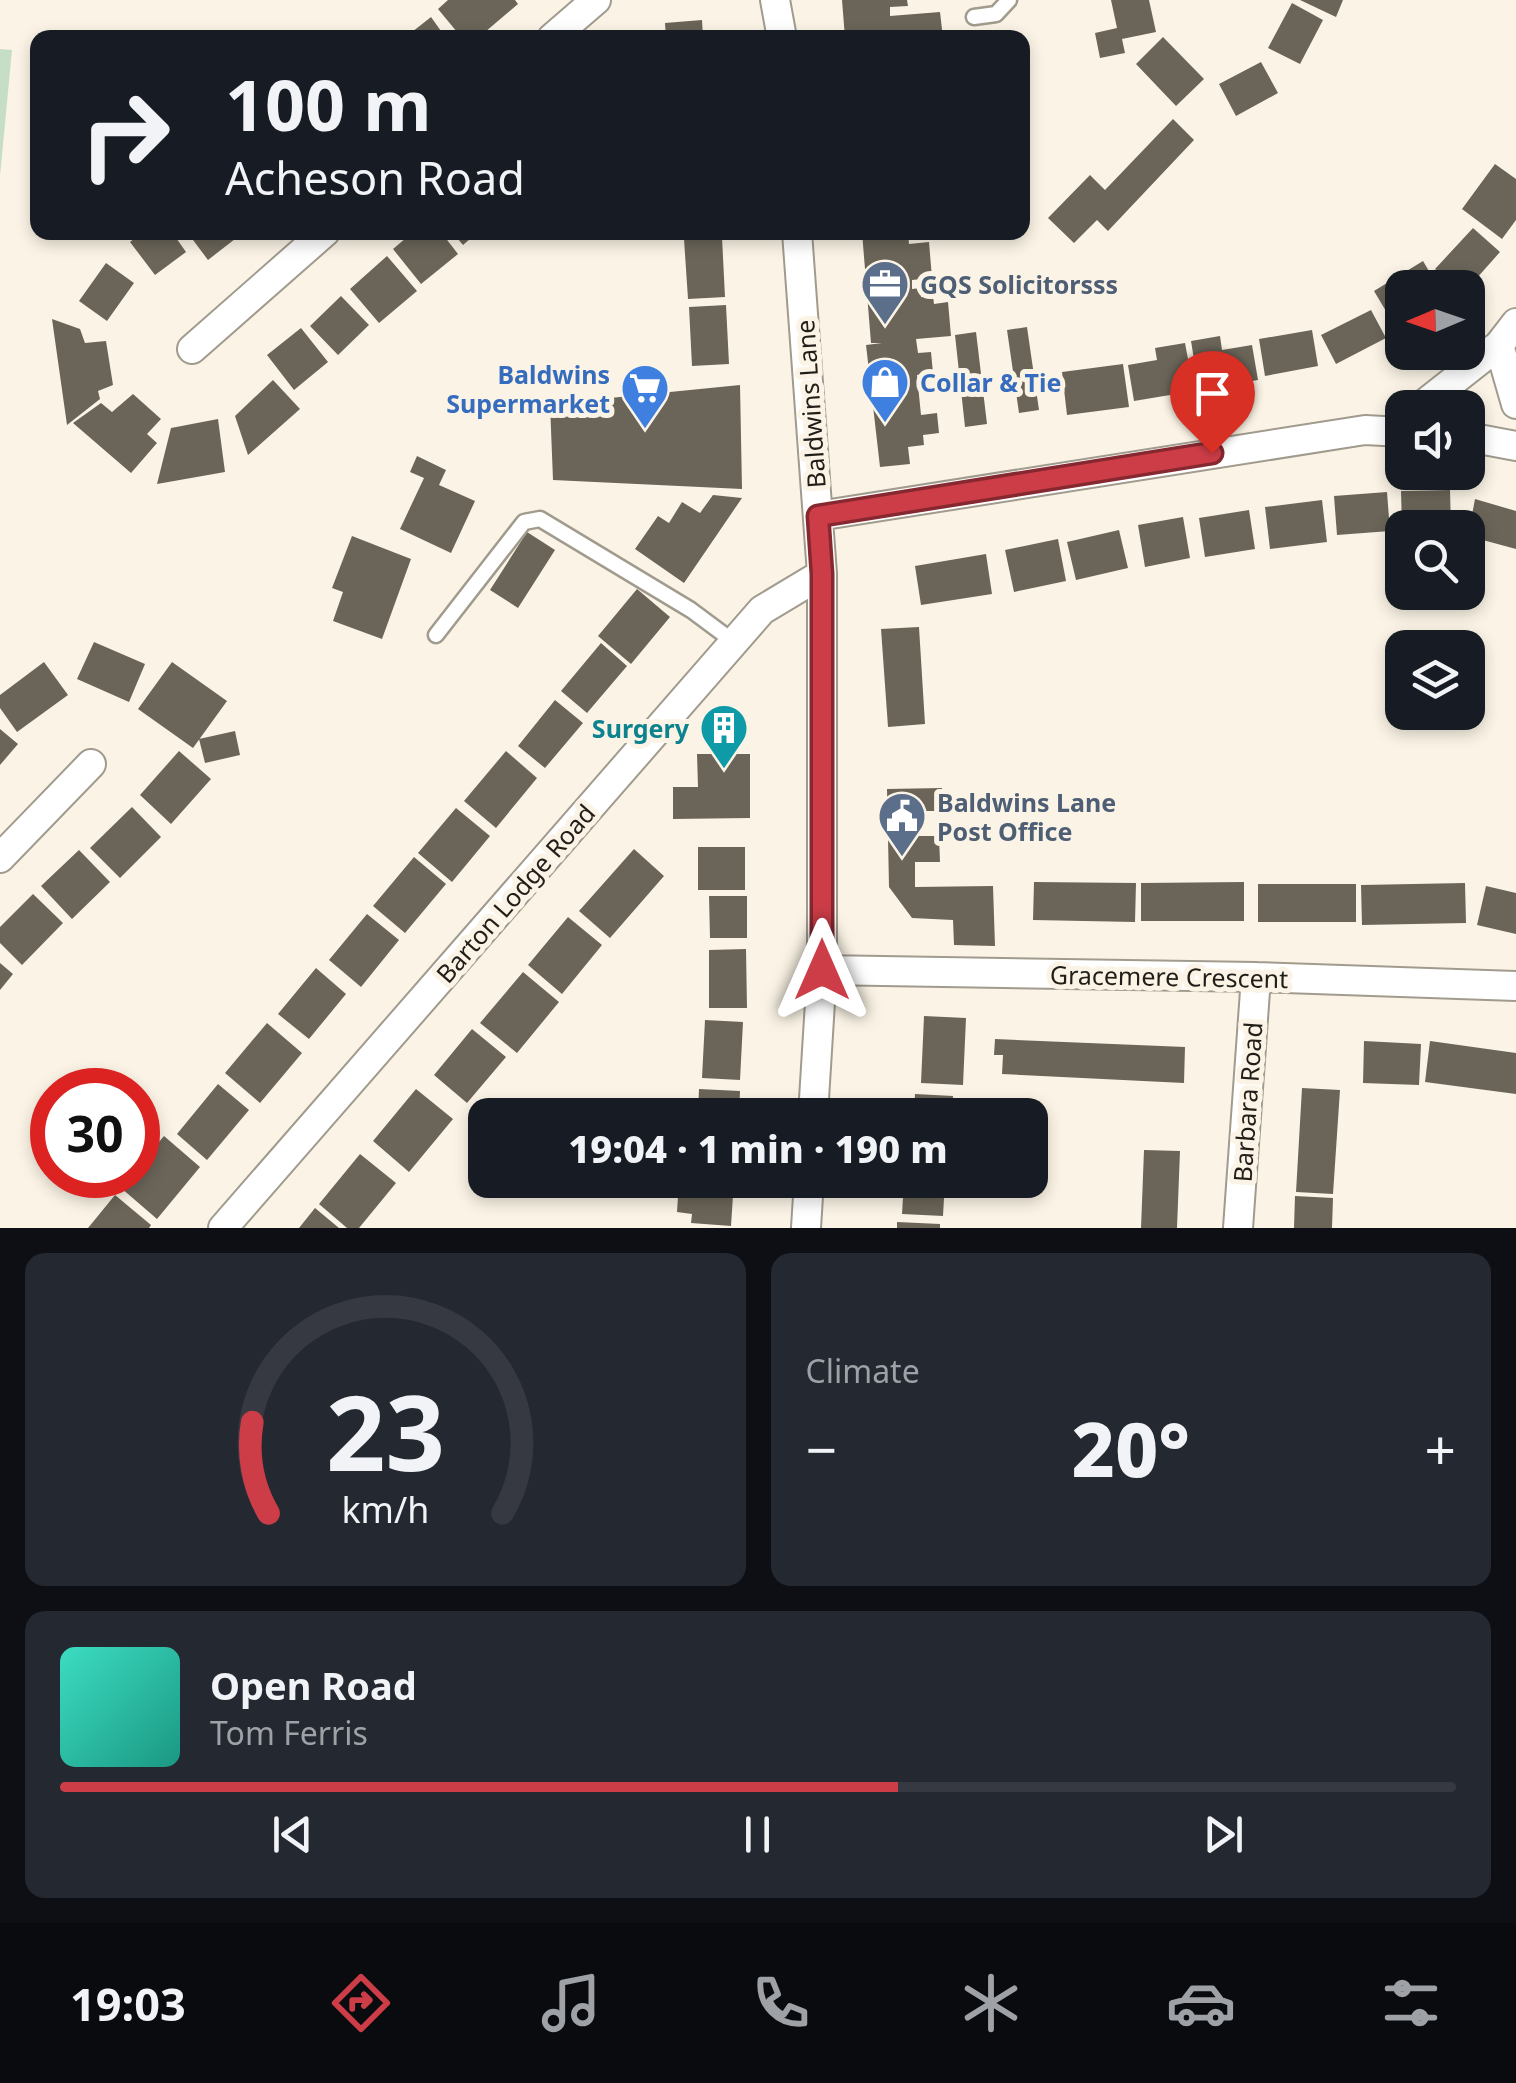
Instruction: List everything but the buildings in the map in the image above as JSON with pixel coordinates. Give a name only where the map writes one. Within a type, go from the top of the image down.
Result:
[{"type":"street","points":[[561,30],[596,0]]},
{"type":"street","points":[[774,0],[780,30]]},
{"type":"street","points":[[192,349],[316,240]]},
{"type":"street","name":"Baldwins Lane","points":[[798,240],[822,574],[822,970],[815,1098]]},
{"type":"street","points":[[1507,334],[1516,404]]},
{"type":"street","points":[[1441,390],[1507,334]]},
{"type":"street","points":[[1365,430],[1385,422]]},
{"type":"street","points":[[818,516],[1365,430],[1385,431]]},
{"type":"street","points":[[1485,440],[1516,446]]},
{"type":"street","name":"Barton Lodge Road","points":[[223,1228],[762,610],[822,574]]},
{"type":"street","points":[[0,858],[91,764]]},
{"type":"street","name":"Gracemere Crescent","points":[[822,970],[1256,977],[1516,986]]},
{"type":"street","name":"Barbara Road","points":[[1238,1228],[1256,977]]},
{"type":"street","points":[[806,1228],[808,1198]]},
{"type":"lane","points":[[974,17],[996,14],[1009,0]]},
{"type":"lane","points":[[436,635],[524,522],[540,520],[691,610],[734,642]]},
{"type":"green space","points":[[0,49],[12,50],[0,176]]},
{"type":"place","name":"GQS Solicitorsss","points":[[885,326]]},
{"type":"place","name":"Collar & Tie","points":[[885,424]]},
{"type":"place","name":"Baldwins Supermarket","points":[[645,430]]},
{"type":"place","name":"Surgery","points":[[724,770]]},
{"type":"place","name":"Baldwins Lane Post Office","points":[[902,858]]},
{"type":"route","points":[[822,970],[822,574],[818,516],[1212,453]]}]
